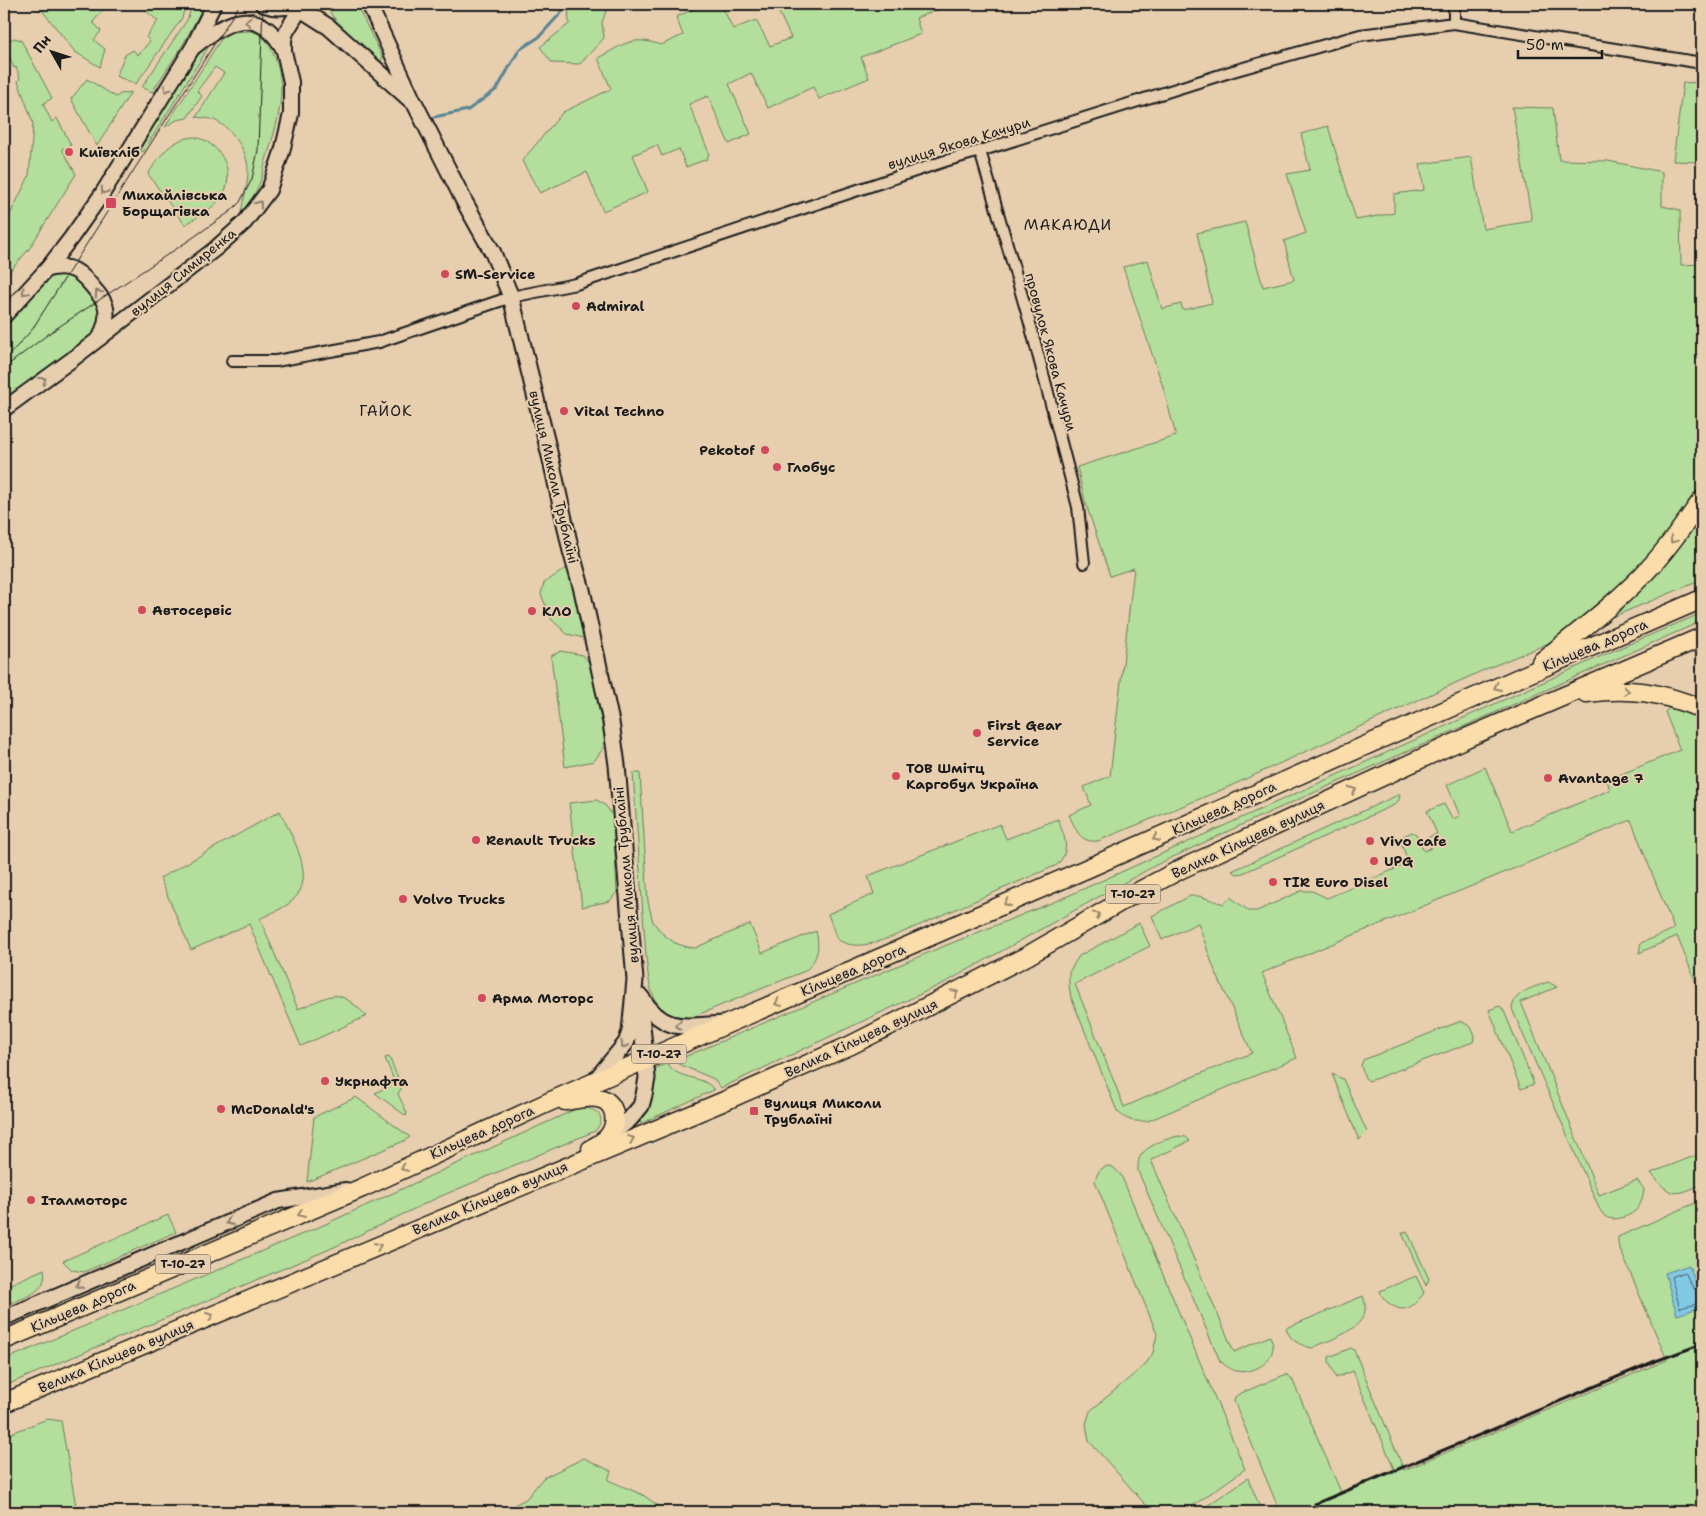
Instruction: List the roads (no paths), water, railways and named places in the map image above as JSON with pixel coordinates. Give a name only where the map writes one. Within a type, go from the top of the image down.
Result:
[{"type":"highway","points":[[1523,676],[1636,582],[1664,551],[1702,500]]},
{"type":"highway","name":"Кільцева дорога","points":[[4,1340],[362,1188],[549,1102],[1702,599]]},
{"type":"highway","name":"Велика Кільцева вулиця","points":[[4,1403],[570,1164],[722,1102],[851,1045],[1027,956],[1181,869],[1442,749],[1702,637]]},
{"type":"highway","points":[[1560,697],[1610,690],[1652,692],[1702,709]]},
{"type":"highway","points":[[549,1102],[596,1098],[607,1100],[614,1110],[615,1119],[608,1137],[570,1164]]},
{"type":"main road","points":[[263,4],[270,7],[296,6],[329,27],[415,104]]},
{"type":"main road","points":[[316,4],[329,27]]},
{"type":"main road","name":"вулиця Миколи Трублаїні","points":[[415,104],[464,201],[493,253],[511,297],[551,460],[571,552],[582,590],[611,722],[617,765],[635,980],[639,995],[649,1011],[665,1023],[676,1026],[727,1024]]},
{"type":"main road","name":"вулиця Миколи Трублаїні","points":[[592,1084],[626,1043],[630,1032],[635,980]]},
{"type":"main road","points":[[608,1137],[630,1119],[641,1106],[647,1078],[639,995]]},
{"type":"street","points":[[4,316],[47,269],[113,177],[193,47],[214,4]]},
{"type":"street","name":"вулиця Миколи Трублаїні","points":[[369,4],[415,104]]},
{"type":"street","points":[[1454,4],[1454,23]]},
{"type":"street","name":"вулиця Симиренка","points":[[4,409],[100,339],[226,240],[245,222],[269,190],[282,152],[291,114],[292,82],[284,51],[284,40],[296,6]]},
{"type":"street","points":[[193,47],[210,33],[234,22],[250,22],[262,25],[272,32],[284,51]]},
{"type":"street","name":"вулиця Якова Качури","points":[[232,361],[276,361],[378,342],[511,297],[576,284],[944,161],[1233,71],[1360,35],[1454,23],[1702,63]]},
{"type":"street","name":"провулок Якова Качури","points":[[980,151],[1029,320],[1075,497],[1084,563]]},
{"type":"street","points":[[47,269],[61,266],[77,271],[84,276],[98,294],[105,305],[106,314],[104,329],[100,339]]},
{"type":"street","points":[[4,1318],[278,1202],[290,1198],[362,1188]]},
{"type":"water","points":[[1689,1265],[1697,1285],[1702,1288],[1702,1307],[1677,1315],[1665,1273]]},
{"type":"waterway","points":[[434,117],[468,110],[497,89],[519,50],[539,37],[569,4]]},
{"type":"tram line","points":[[6,358],[31,331],[240,4]]},
{"type":"tram line","points":[[4,368],[51,332],[191,239],[231,211],[240,202],[252,179],[258,150],[263,4]]},
{"type":"railway","points":[[1315,1504],[1653,1362],[1702,1344]]},
{"type":"place","name":"Київхліб","points":[[69,152]]},
{"type":"place","name":"Михайлівська Борщагівка","points":[[111,203]]},
{"type":"place","name":"SM-Service","points":[[445,274]]},
{"type":"place","name":"Admiral","points":[[576,306]]},
{"type":"place","name":"Vital Techno","points":[[564,411]]},
{"type":"place","name":"Pekotof","points":[[765,450]]},
{"type":"place","name":"Глобус","points":[[777,467]]},
{"type":"place","name":"Автосервіс","points":[[142,610]]},
{"type":"place","name":"КЛО","points":[[532,611]]},
{"type":"place","name":"First Gear Service","points":[[977,733]]},
{"type":"place","name":"ТОВ Шмітц Каргобул Україна","points":[[896,776]]},
{"type":"place","name":"Avantage 7","points":[[1548,778]]},
{"type":"place","name":"Renault Trucks","points":[[476,840]]},
{"type":"place","name":"Vivo cafe","points":[[1370,841]]},
{"type":"place","name":"UPG","points":[[1374,861]]},
{"type":"place","name":"TIR Euro Disel","points":[[1273,882]]},
{"type":"place","name":"Volvo Trucks","points":[[403,899]]},
{"type":"place","name":"Арма Моторс","points":[[482,998]]},
{"type":"place","name":"Укрнафта","points":[[325,1081]]},
{"type":"place","name":"McDonald's","points":[[221,1109]]},
{"type":"place","name":"Вулиця Миколи Трублаїні","points":[[754,1111]]},
{"type":"place","name":"Італмоторс","points":[[31,1200]]},
{"type":"district","name":"МАКАЮДИ","points":[[1068,225]]},
{"type":"district","name":"ГАЙОК","points":[[386,411]]}]
